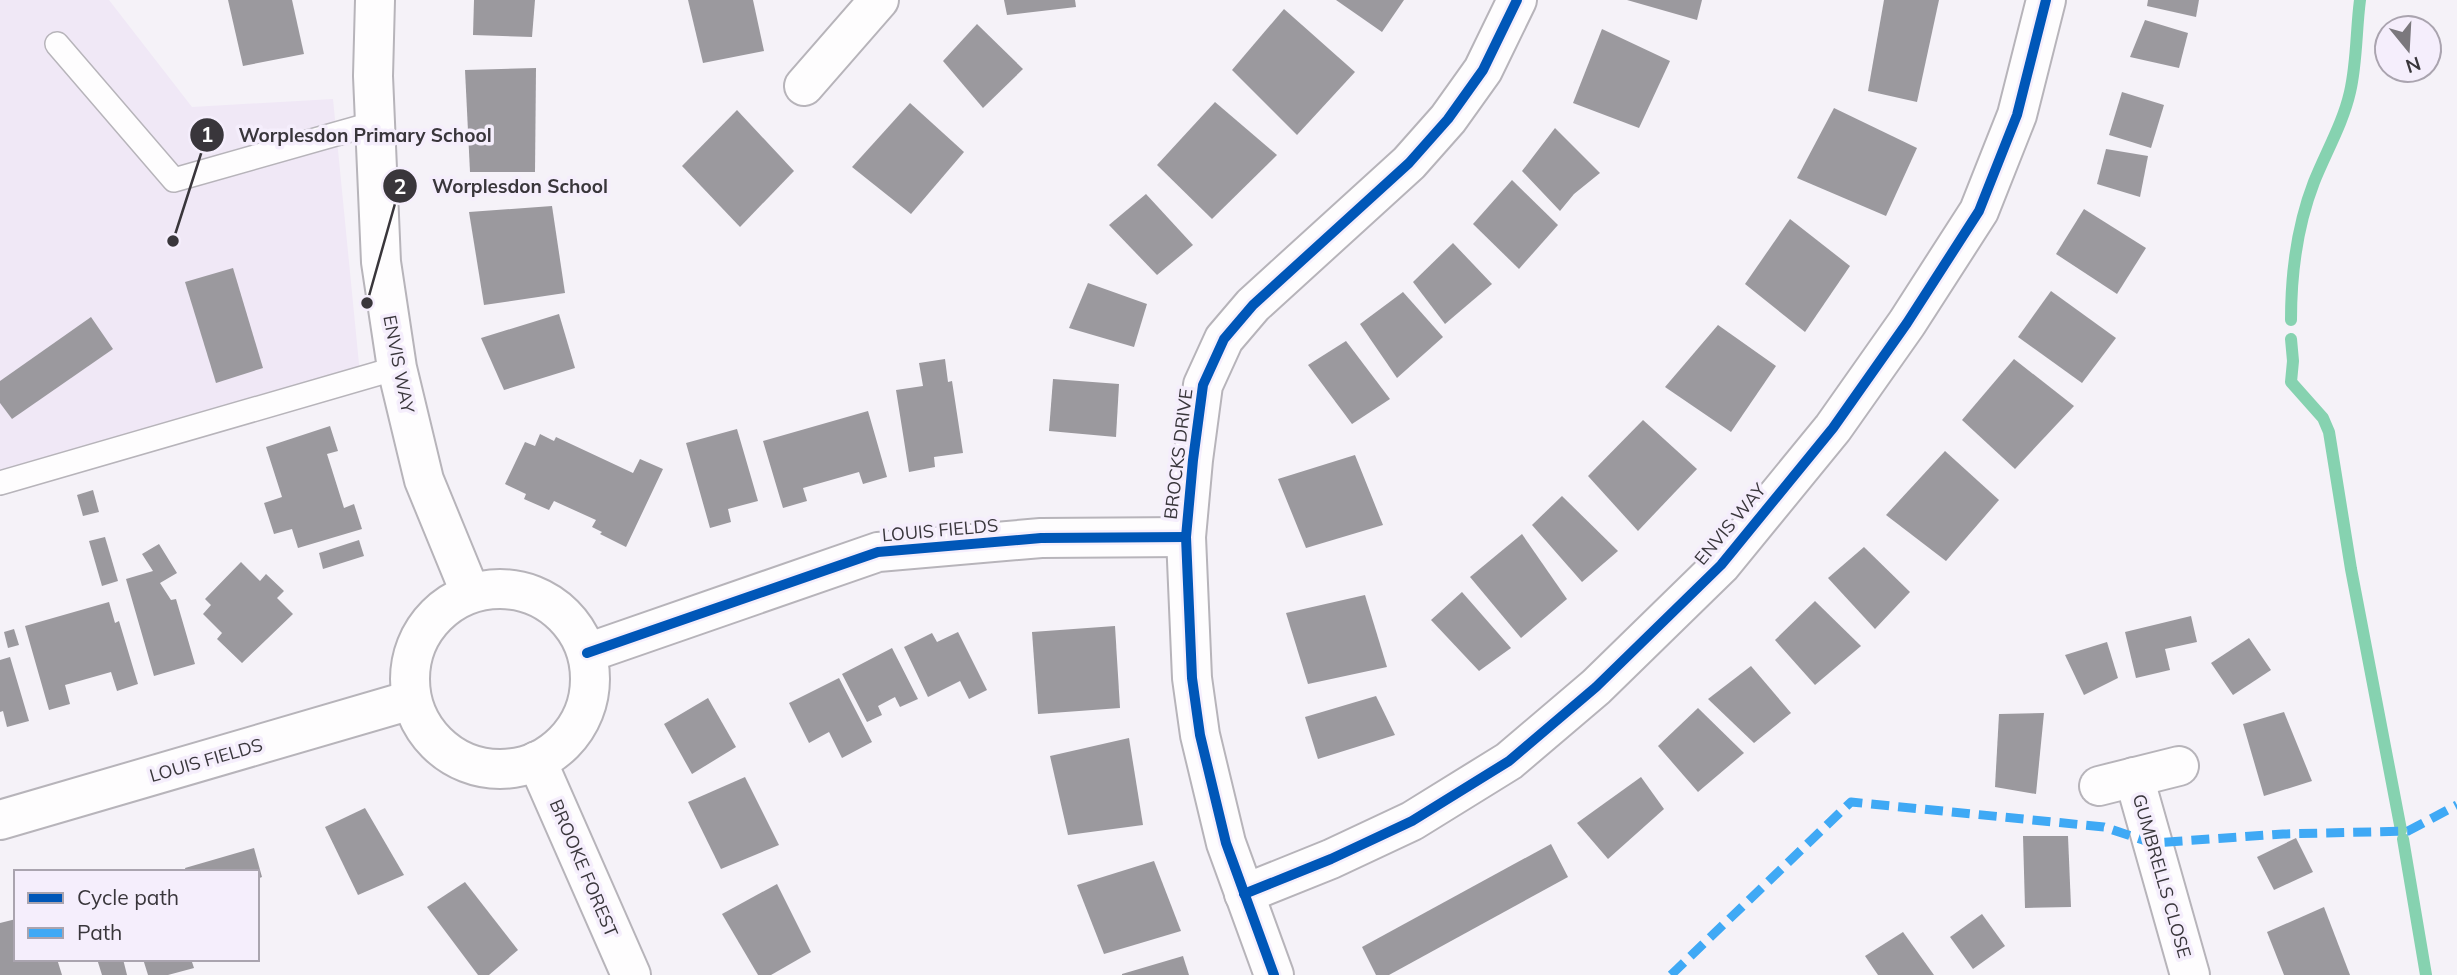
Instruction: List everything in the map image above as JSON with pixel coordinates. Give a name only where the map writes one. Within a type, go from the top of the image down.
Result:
[{"type":"street","name":"ENVIS WAY","points":[[375,0],[373,76],[381,262],[397,368],[424,480],[470,592]]},
{"type":"street","name":"BROCKS DRIVE","points":[[1274,975],[1226,843],[1200,735],[1192,678],[1186,537],[1203,385],[1224,340],[1253,305],[1409,163],[1448,119],[1483,70],[1517,0]]},
{"type":"street","name":"ENVIS WAY","points":[[1244,894],[1331,859],[1412,821],[1509,761],[1596,687],[1721,565],[1833,428],[1908,323],[1979,211],[2017,115],[2046,0]]},
{"type":"street","points":[[804,86],[863,8]]},
{"type":"street","name":"LOUIS FIELDS","points":[[587,653],[878,552],[1041,538],[1186,537]]},
{"type":"street","points":[[499,587],[537,596],[554,605],[574,626],[587,653],[591,678],[587,704],[576,727],[559,747],[537,761],[512,769],[485,769],[460,761],[438,746],[421,725],[411,700],[409,673],[414,647],[427,623],[446,604],[470,592],[499,587]]},
{"type":"street","name":"LOUIS FIELDS","points":[[0,820],[411,700]]},
{"type":"street","name":"BROOKE FOREST","points":[[537,761],[631,975]]},
{"type":"street","name":"GUMBRELLS CLOSE","points":[[2179,766],[2116,781],[2190,975]]},
{"type":"lane","points":[[57,44],[174,180],[375,123]]},
{"type":"lane","points":[[0,483],[397,368]]},
{"type":"shaded area","points":[[0,0],[109,0],[192,107],[333,99],[360,374],[0,477]]},
{"type":"building","points":[[228,0],[292,0],[304,54],[243,66]]},
{"type":"building","points":[[474,0],[535,0],[532,37],[473,35]]},
{"type":"building","points":[[688,0],[753,0],[764,51],[703,63]]},
{"type":"building","points":[[1004,0],[1075,0],[1076,7],[1007,15]]},
{"type":"building","points":[[1336,0],[1404,0],[1382,32]]},
{"type":"building","points":[[1627,0],[1702,0],[1697,20]]},
{"type":"building","points":[[1884,0],[1939,0],[1917,102],[1868,91]]},
{"type":"building","points":[[2148,0],[2199,0],[2196,17],[2147,6]]},
{"type":"building","points":[[1284,9],[1355,72],[1297,135],[1232,70]]},
{"type":"building","points":[[2145,20],[2188,33],[2179,68],[2130,57]]},
{"type":"building","points":[[977,24],[1023,69],[983,108],[943,61]]},
{"type":"building","points":[[1602,29],[1670,61],[1639,128],[1573,103]]},
{"type":"building","points":[[536,68],[535,172],[470,172],[465,70]]},
{"type":"building","points":[[2122,92],[2164,105],[2151,148],[2109,135]]},
{"type":"building","points":[[1215,102],[1277,155],[1212,219],[1157,165]]},
{"type":"building","points":[[910,103],[964,152],[911,214],[852,167]]},
{"type":"building","points":[[1834,108],[1917,148],[1886,216],[1797,178]]},
{"type":"building","points":[[737,110],[794,171],[740,227],[682,166]]},
{"type":"building","points":[[1555,128],[1600,173],[1574,194],[1560,211],[1522,171]]},
{"type":"building","points":[[2106,149],[2148,156],[2140,197],[2097,184]]},
{"type":"building","points":[[1512,180],[1558,225],[1519,269],[1473,224]]},
{"type":"building","points":[[1146,194],[1193,245],[1157,275],[1109,225]]},
{"type":"building","points":[[552,206],[565,293],[484,305],[469,212]]},
{"type":"building","points":[[2084,209],[2146,248],[2117,294],[2056,254]]},
{"type":"building","points":[[1790,219],[1850,266],[1805,332],[1745,284]]},
{"type":"building","points":[[1453,243],[1492,284],[1445,324],[1413,282]]},
{"type":"building","points":[[233,268],[263,368],[216,383],[185,282]]},
{"type":"building","points":[[1088,283],[1147,304],[1134,347],[1069,328]]},
{"type":"building","points":[[2051,291],[2116,338],[2082,383],[2018,337]]},
{"type":"building","points":[[1403,292],[1443,337],[1397,378],[1360,324]]},
{"type":"building","points":[[559,314],[575,368],[504,390],[481,338]]},
{"type":"building","points":[[91,317],[113,349],[12,419],[0,403],[0,381]]},
{"type":"building","points":[[1718,325],[1776,366],[1731,432],[1665,387]]},
{"type":"building","points":[[1346,341],[1390,399],[1352,424],[1308,365]]},
{"type":"building","points":[[945,359],[948,382],[952,381],[963,453],[934,457],[935,467],[909,472],[896,390],[923,386],[919,363]]},
{"type":"building","points":[[2014,359],[2074,406],[2015,469],[1962,420]]},
{"type":"building","points":[[1053,379],[1119,384],[1116,437],[1049,431]]},
{"type":"building","points":[[868,411],[887,477],[863,484],[859,472],[803,488],[807,501],[783,508],[763,441]]},
{"type":"building","points":[[1643,420],[1697,469],[1638,531],[1588,476]]},
{"type":"building","points":[[330,426],[338,451],[327,454],[344,508],[354,504],[362,529],[298,548],[292,529],[274,534],[264,503],[282,497],[266,447]]},
{"type":"building","points":[[737,429],[758,501],[728,509],[731,522],[710,528],[686,443]]},
{"type":"building","points":[[540,434],[554,441],[556,437],[633,473],[640,459],[663,469],[626,547],[592,527],[596,520],[554,501],[549,510],[524,499],[526,494],[505,484],[525,442],[535,446]]},
{"type":"building","points":[[1945,451],[1999,500],[1946,561],[1886,515]]},
{"type":"building","points":[[1355,455],[1383,525],[1306,548],[1278,479]]},
{"type":"building","points":[[93,490],[99,512],[83,516],[77,495]]},
{"type":"building","points":[[1562,496],[1618,551],[1582,582],[1532,525]]},
{"type":"building","points":[[1522,534],[1567,599],[1521,638],[1470,577]]},
{"type":"building","points":[[105,537],[118,581],[102,586],[89,541]]},
{"type":"building","points":[[359,540],[364,556],[323,569],[319,553]]},
{"type":"building","points":[[159,544],[177,573],[160,583],[171,600],[176,599],[195,664],[154,676],[126,579],[153,571],[142,554]]},
{"type":"building","points":[[1864,547],[1910,592],[1875,629],[1828,578]]},
{"type":"building","points":[[241,562],[260,581],[266,574],[284,591],[277,598],[293,614],[242,663],[217,639],[222,633],[203,614],[211,605],[205,599]]},
{"type":"building","points":[[1462,592],[1511,648],[1479,671],[1431,620]]},
{"type":"building","points":[[1365,595],[1387,667],[1308,684],[1286,613]]},
{"type":"building","points":[[1815,601],[1861,646],[1815,685],[1775,640]]},
{"type":"building","points":[[109,602],[115,623],[119,621],[138,684],[117,691],[111,672],[65,685],[70,704],[49,710],[25,626]]},
{"type":"building","points":[[2191,616],[2197,642],[2165,649],[2170,670],[2136,678],[2125,632]]},
{"type":"building","points":[[1115,626],[1120,708],[1038,714],[1032,632]]},
{"type":"building","points":[[14,629],[19,645],[8,648],[4,632]]},
{"type":"building","points":[[958,632],[987,690],[969,699],[960,681],[928,697],[904,647],[932,633],[937,642]]},
{"type":"building","points":[[2249,638],[2271,670],[2233,695],[2211,663]]},
{"type":"building","points":[[2107,642],[2118,678],[2084,695],[2065,655]]},
{"type":"building","points":[[892,648],[918,699],[900,707],[895,697],[878,706],[882,715],[867,722],[842,674]]},
{"type":"building","points":[[10,657],[29,721],[7,727],[3,711],[0,712],[0,660]]},
{"type":"building","points":[[1751,666],[1791,713],[1754,743],[1708,699]]},
{"type":"building","points":[[839,678],[872,742],[842,758],[829,732],[809,743],[789,703]]},
{"type":"building","points":[[1376,696],[1395,735],[1318,759],[1305,717]]},
{"type":"building","points":[[708,698],[736,747],[692,774],[664,724]]},
{"type":"building","points":[[1698,708],[1744,753],[1698,792],[1658,746]]},
{"type":"building","points":[[2284,712],[2312,781],[2264,796],[2243,724]]},
{"type":"building","points":[[2044,713],[2036,794],[1995,787],[1999,714]]},
{"type":"building","points":[[1129,738],[1143,825],[1068,835],[1050,756]]},
{"type":"building","points":[[745,777],[779,845],[721,869],[688,802]]},
{"type":"building","points":[[1641,777],[1664,809],[1608,859],[1577,823]]},
{"type":"building","points":[[365,808],[404,875],[358,895],[325,827]]},
{"type":"building","points":[[2023,836],[2068,836],[2071,907],[2025,908]]},
{"type":"building","points":[[2296,838],[2313,872],[2274,890],[2257,857]]},
{"type":"building","points":[[1551,844],[1568,877],[1389,975],[1376,975],[1362,947]]},
{"type":"building","points":[[254,848],[262,877],[259,878],[259,870],[185,868]]},
{"type":"building","points":[[1154,861],[1181,931],[1104,954],[1077,885]]},
{"type":"building","points":[[465,882],[518,950],[489,975],[478,975],[427,907]]},
{"type":"building","points":[[777,884],[811,952],[771,975],[758,975],[722,914]]},
{"type":"building","points":[[2324,907],[2350,975],[2284,975],[2267,932]]},
{"type":"building","points":[[1982,914],[2005,946],[1973,969],[1950,937]]},
{"type":"building","points":[[14,920],[14,961],[58,961],[62,975],[0,975],[0,923]]},
{"type":"building","points":[[1903,932],[1934,975],[1878,975],[1865,956]]},
{"type":"building","points":[[1183,956],[1189,975],[1122,975],[1122,974]]},
{"type":"building","points":[[98,961],[124,961],[127,975],[102,975]]},
{"type":"building","points":[[144,961],[192,961],[194,968],[168,975],[148,975]]},
{"type":"waterway","points":[[2291,320],[2292,285],[2299,233],[2314,182],[2347,104],[2354,69],[2360,0]]},
{"type":"waterway","points":[[2291,339],[2291,382],[2323,418],[2329,432],[2351,569],[2401,830]]},
{"type":"waterway","points":[[2403,839],[2426,975]]},
{"type":"marked path","points":[[1671,975],[1851,802],[2104,827],[2152,843],[2283,834],[2408,831],[2457,805]]},
{"type":"cycle path","points":[[1274,975],[1226,843],[1200,735],[1192,678],[1186,537],[1203,385],[1224,339],[1253,305],[1409,163],[1448,119],[1483,70],[1517,0]]},
{"type":"cycle path","points":[[1244,894],[1331,859],[1412,821],[1509,761],[1596,687],[1721,565],[1833,428],[1907,323],[1979,211],[2017,115],[2046,0]]},
{"type":"cycle path","points":[[587,653],[878,552],[1041,538],[1186,537]]},
{"type":"place","name":"Worplesdon Primary School","points":[[173,241]]},
{"type":"place","name":"Worplesdon School","points":[[367,303]]}]
